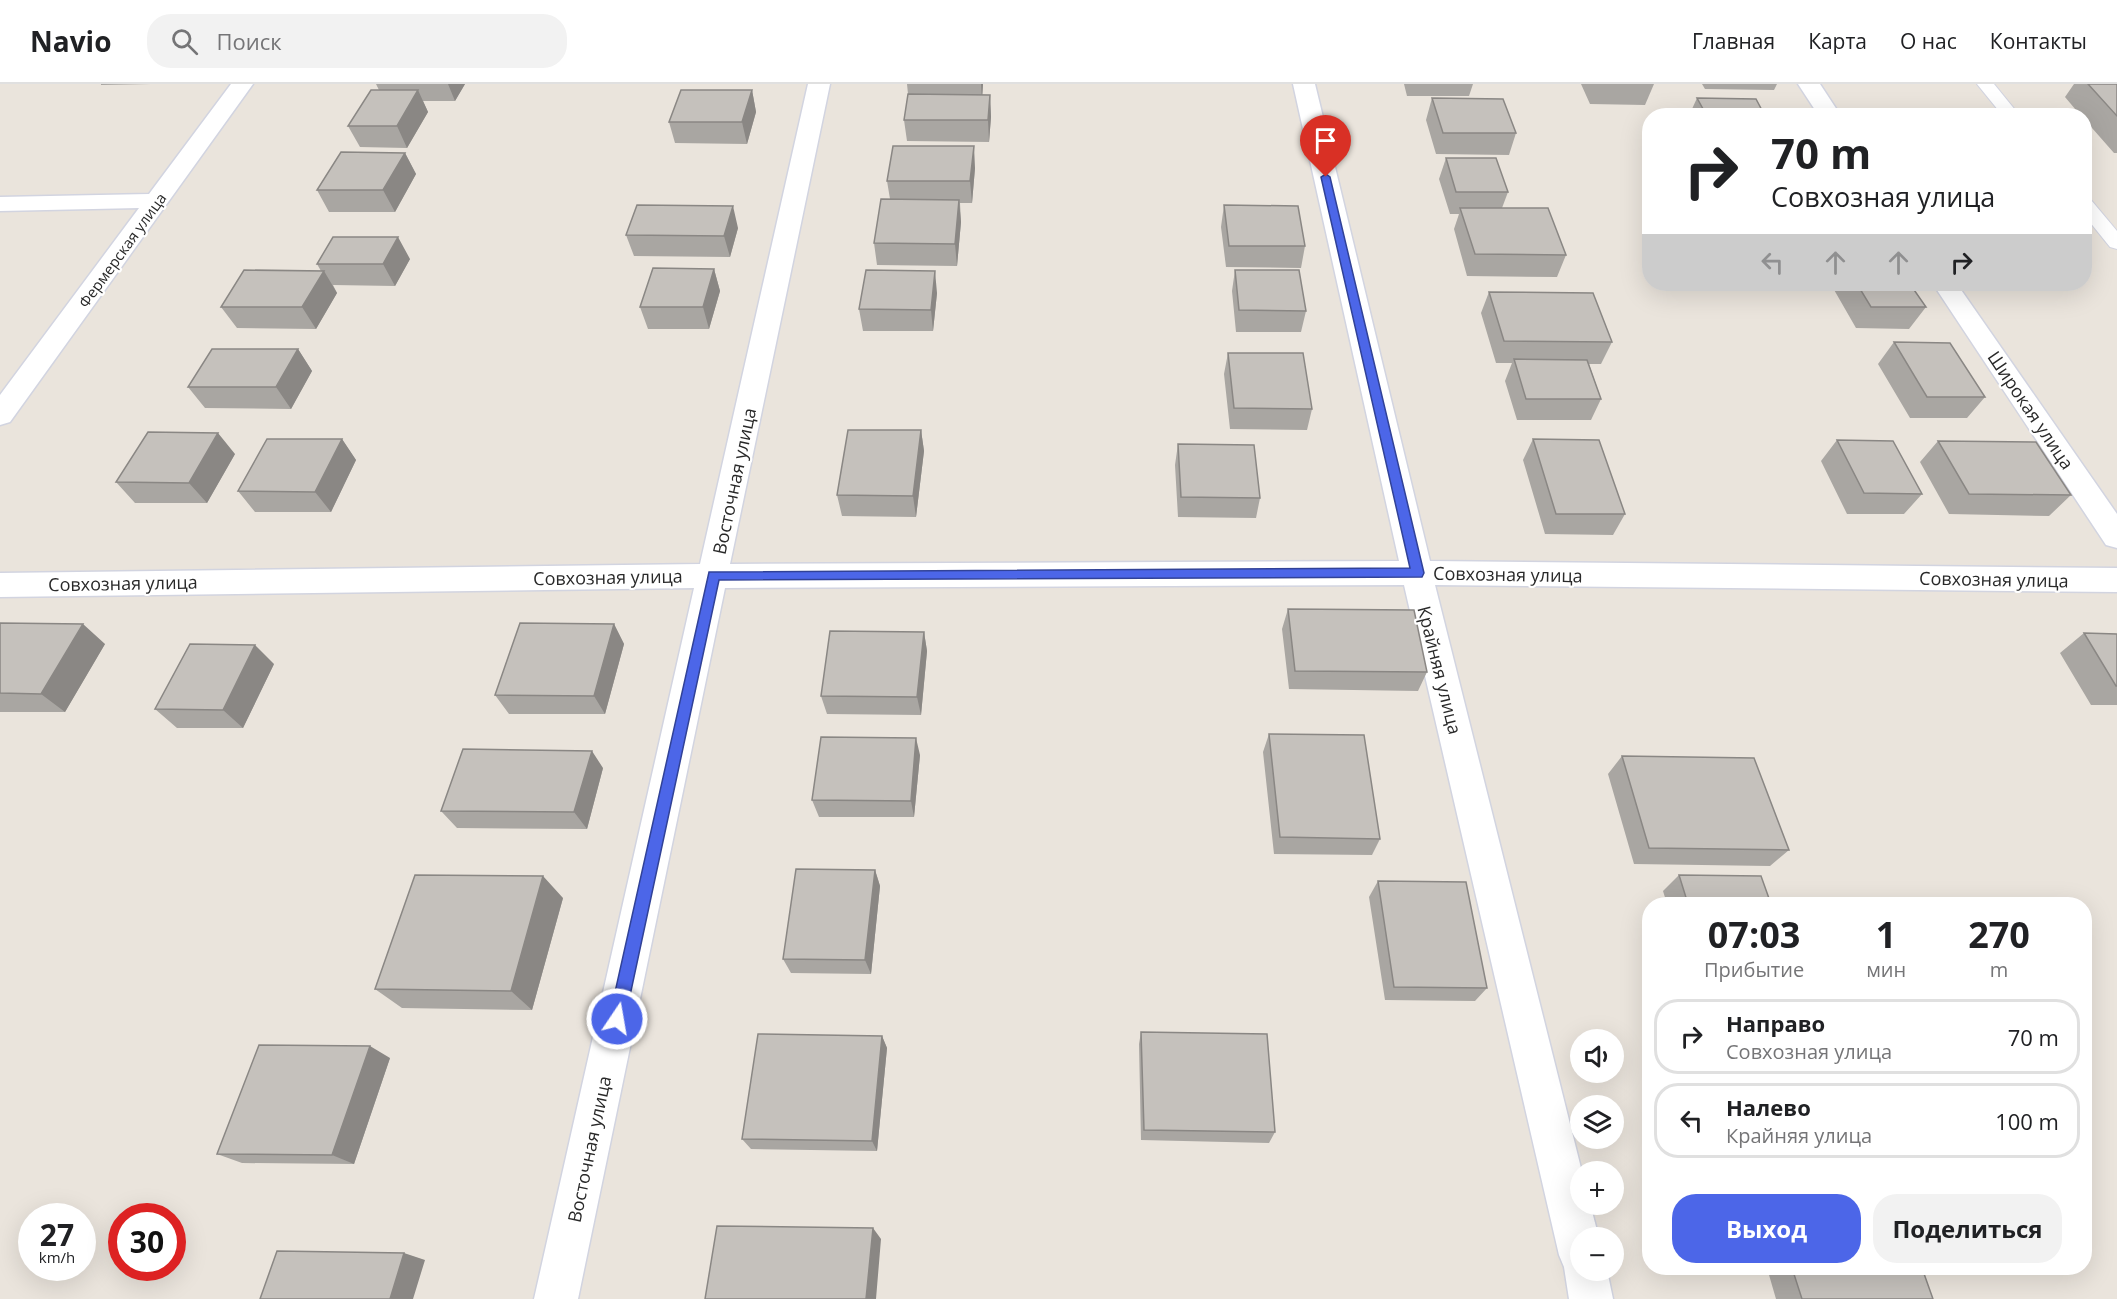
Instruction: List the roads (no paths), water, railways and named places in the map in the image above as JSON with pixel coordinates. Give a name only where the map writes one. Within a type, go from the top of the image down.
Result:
[{"type":"street","name":"Фермерская улица","points":[[0,414],[242,84]]},
{"type":"street","name":"Восточная улица","points":[[556,1299],[819,84]]},
{"type":"street","name":"Крайняя улица","points":[[1304,84],[1417,573],[1574,1227]]},
{"type":"street","points":[[1809,84],[1825,108]]},
{"type":"street","points":[[0,204],[158,201]]},
{"type":"street","name":"Широкая улица","points":[[1950,291],[2117,537]]},
{"type":"street","name":"Совхозная улица","points":[[0,585],[714,576],[1417,573],[2117,580]]},
{"type":"street","points":[[1588,1281],[1592,1299]]},
{"type":"lane","points":[[1986,84],[2006,108]]},
{"type":"lane","points":[[2092,213],[2117,243]]}]
